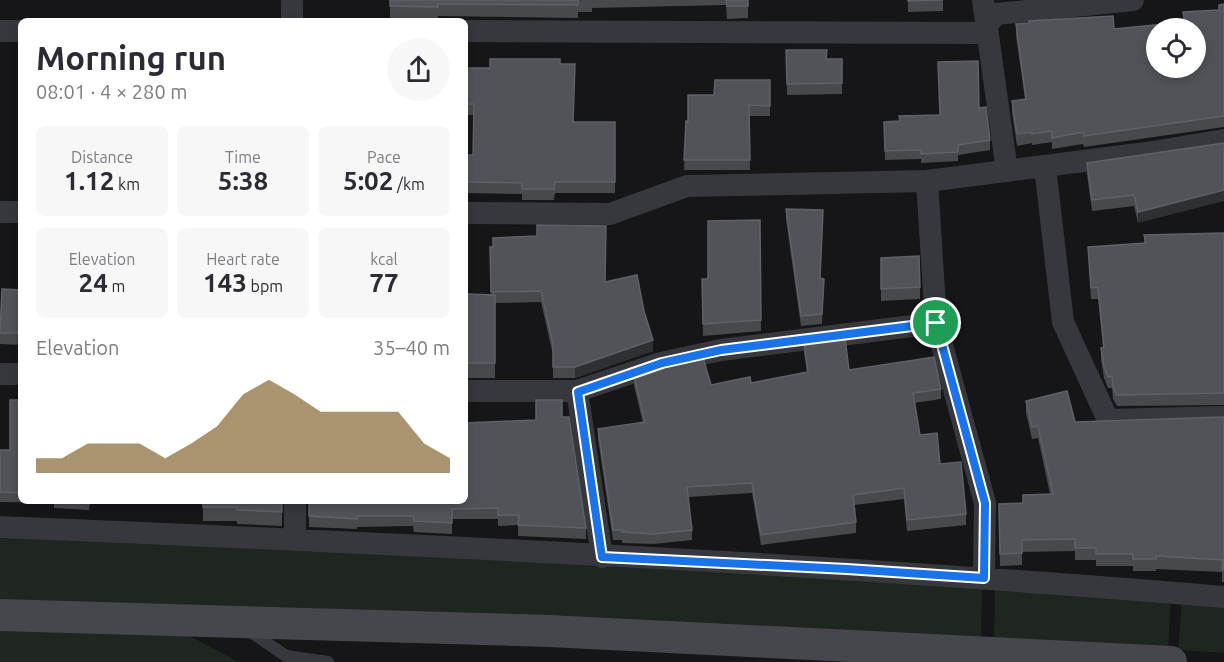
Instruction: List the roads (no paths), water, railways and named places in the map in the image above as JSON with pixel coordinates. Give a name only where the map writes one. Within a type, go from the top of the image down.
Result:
[{"type":"street","points":[[292,0],[292,18]]},
{"type":"street","points":[[983,0],[1007,171]]},
{"type":"street","points":[[468,31],[981,33],[996,14],[1133,0]]},
{"type":"street","points":[[0,31],[18,31]]},
{"type":"street","points":[[468,213],[610,214],[687,186],[927,181],[1146,153],[1224,140]]},
{"type":"street","points":[[1045,166],[1063,322],[1108,420],[1224,417]]},
{"type":"street","points":[[927,181],[936,323],[985,503],[984,578]]},
{"type":"street","points":[[0,212],[18,212]]},
{"type":"street","points":[[468,391],[578,392],[662,363],[721,350],[936,323]]},
{"type":"street","points":[[0,374],[18,374]]},
{"type":"street","points":[[578,392],[602,557]]},
{"type":"street","points":[[295,504],[296,540]]},
{"type":"street","points":[[0,527],[847,569],[1224,597]]},
{"type":"street","points":[[0,615],[561,632],[1171,662]]},
{"type":"lane","points":[[234,621],[286,656],[328,662]]}]
